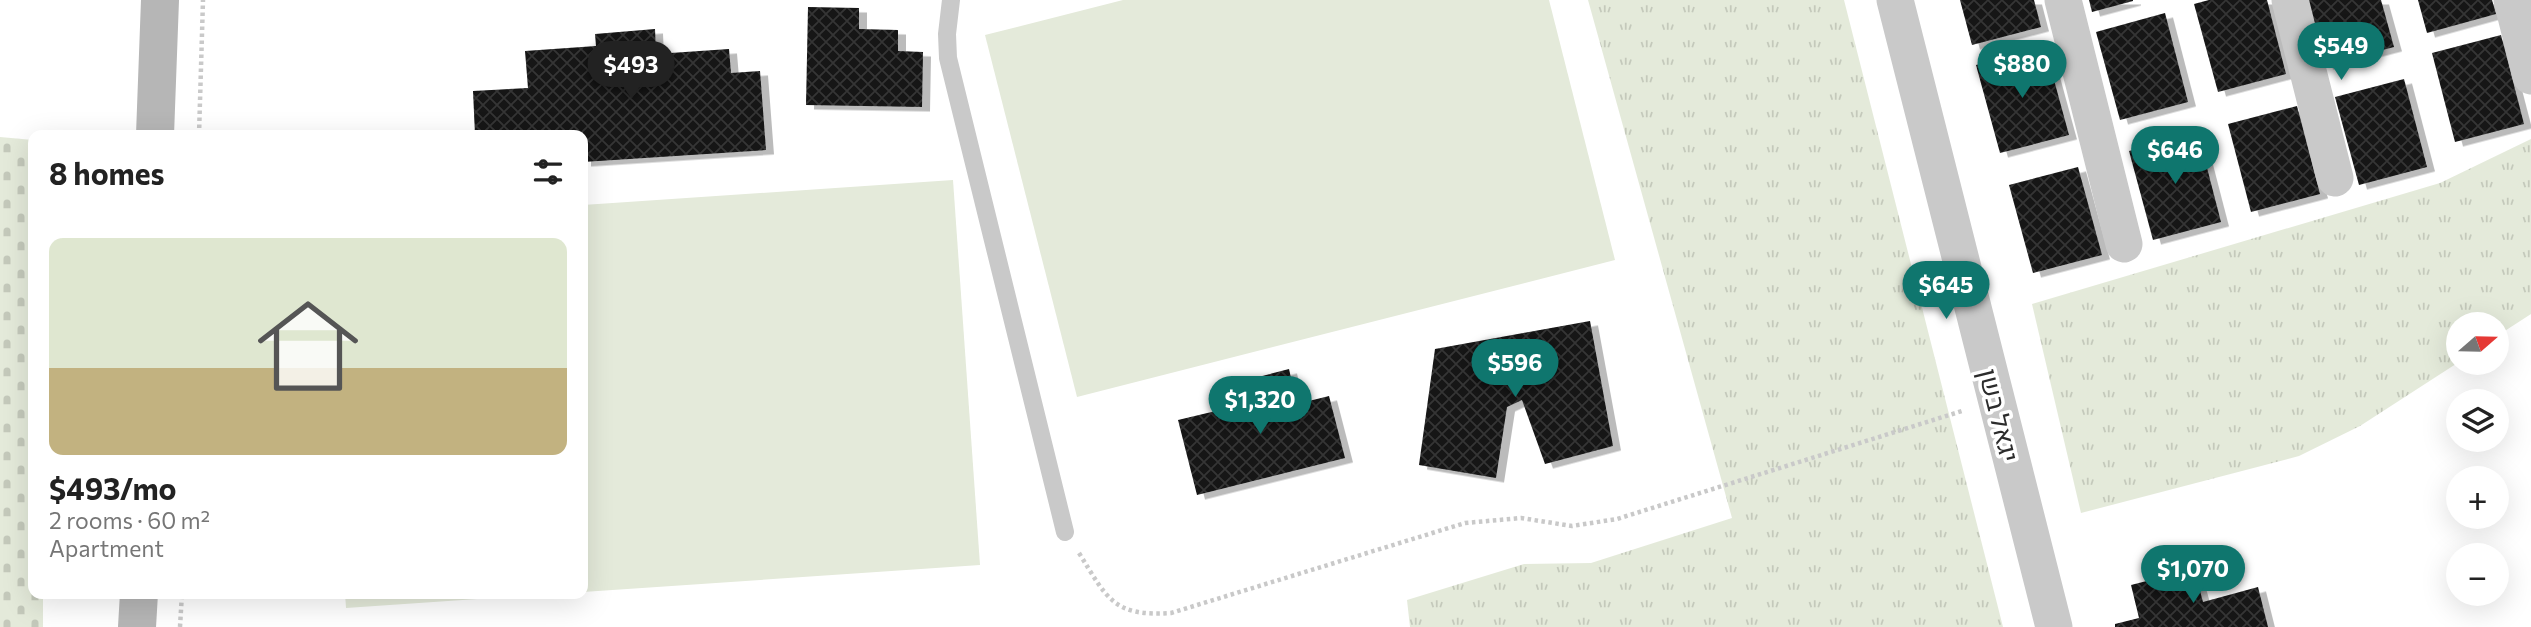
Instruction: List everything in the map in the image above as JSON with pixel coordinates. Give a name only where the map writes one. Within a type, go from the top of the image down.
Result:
[{"type":"main road","points":[[155,130],[160,0]]},
{"type":"main road","points":[[137,627],[139,599]]},
{"type":"street","name":"יגאל בשן","points":[[1895,0],[2054,627]]},
{"type":"street","points":[[2063,0],[2124,244]]},
{"type":"street","points":[[2290,0],[2336,178]]},
{"type":"street","points":[[2512,0],[2531,76]]},
{"type":"lane","points":[[951,0],[947,34],[948,58],[1065,532]]},
{"type":"path","points":[[199,130],[203,0]]},
{"type":"path","points":[[1065,532],[1107,597],[1127,611],[1145,615],[1171,613],[1465,523],[1521,518],[1572,526],[1617,519],[1996,401]]},
{"type":"path","points":[[180,627],[181,599]]},
{"type":"green space","points":[[1123,0],[1549,0],[1615,260],[1077,397],[985,35]]},
{"type":"green space","points":[[1588,0],[1844,0],[2003,627],[1410,627],[1407,600],[1524,564],[1591,563],[1732,518]]},
{"type":"green space","points":[[0,137],[28,140],[28,599],[43,599],[43,627],[0,627]]},
{"type":"green space","points":[[2531,139],[2531,314],[2510,328],[2510,312],[2446,312],[2446,370],[2360,426],[2299,456],[2081,513],[2032,304],[2440,183]]},
{"type":"green space","points":[[953,180],[980,565],[588,592],[588,205]]},
{"type":"green space","points":[[345,599],[478,599],[346,608]]},
{"type":"building","points":[[1960,0],[2034,0],[2041,27],[1972,45]]},
{"type":"building","points":[[2089,0],[2133,0],[2133,1],[2092,12]]},
{"type":"building","points":[[2209,0],[2267,0],[2286,74],[2218,92],[2194,4]]},
{"type":"building","points":[[2308,0],[2381,0],[2394,47],[2325,65]]},
{"type":"building","points":[[2418,0],[2492,0],[2496,14],[2427,33]]},
{"type":"building","points":[[808,7],[859,8],[859,29],[898,30],[898,51],[923,52],[922,107],[806,105]]},
{"type":"building","points":[[2165,13],[2188,102],[2120,120],[2096,32]]},
{"type":"building","points":[[655,29],[656,54],[729,49],[731,73],[760,71],[766,150],[588,162],[588,130],[475,130],[473,91],[528,88],[525,51],[596,46],[595,34]]},
{"type":"building","points":[[2501,35],[2524,124],[2455,142],[2432,53]]},
{"type":"building","points":[[2045,47],[2069,135],[2000,153],[1976,65]]},
{"type":"building","points":[[2404,79],[2427,167],[2359,185],[2335,97]]},
{"type":"building","points":[[2297,106],[2320,194],[2251,212],[2228,124]]},
{"type":"building","points":[[2198,133],[2221,222],[2153,240],[2129,151]]},
{"type":"building","points":[[2078,167],[2102,255],[2033,273],[2009,185]]},
{"type":"building","points":[[1590,321],[1613,446],[1545,464],[1522,400],[1507,407],[1496,478],[1419,465],[1435,349]]},
{"type":"building","points":[[1289,369],[1297,404],[1329,396],[1345,458],[1197,495],[1178,420],[1245,404],[1239,382]]},
{"type":"building","points":[[2194,569],[2203,602],[2258,587],[2268,627],[2115,627],[2115,624],[2139,618],[2131,585]]}]
